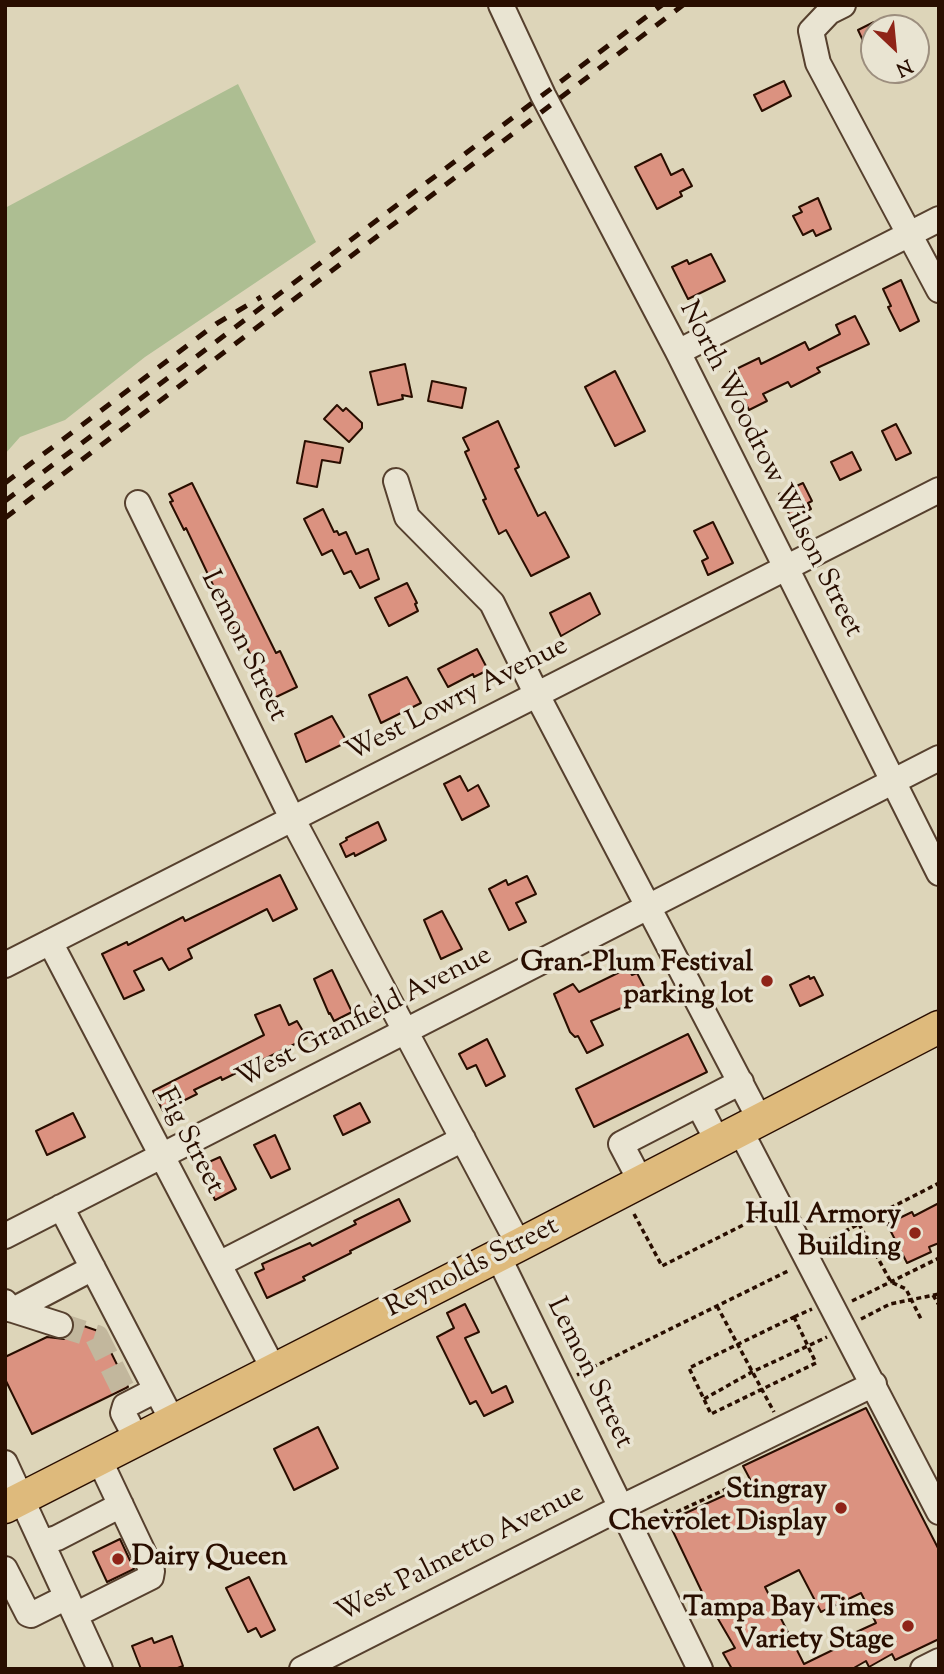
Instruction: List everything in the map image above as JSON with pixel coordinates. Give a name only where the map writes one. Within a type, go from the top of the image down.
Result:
[{"type":"main road","name":"Reynolds Street","points":[[14,1503],[509,1250],[636,1195],[739,1130],[939,1027]]},
{"type":"street","name":"North Woodrow Wilson Street","points":[[501,5],[543,95],[678,352],[939,873]]},
{"type":"street","points":[[843,5],[830,12],[811,31],[818,63],[939,290]]},
{"type":"street","points":[[678,352],[939,219]]},
{"type":"street","points":[[396,481],[407,517],[492,603],[537,695],[741,1082],[739,1130]]},
{"type":"street","name":"West Lowry Avenue","points":[[5,965],[939,490]]},
{"type":"street","name":"Lemon Street","points":[[138,503],[292,818],[463,1139],[620,1508],[700,1669]]},
{"type":"street","name":"West Granfield Avenue","points":[[5,1236],[939,758]]},
{"type":"street","name":"Fig Street","points":[[50,942],[274,1370]]},
{"type":"street","points":[[636,1195],[621,1144],[741,1082]]},
{"type":"street","points":[[698,1104],[739,1130],[939,1512]]},
{"type":"street","points":[[219,1264],[463,1139]]},
{"type":"street","points":[[61,1207],[173,1422]]},
{"type":"street","points":[[9,1306],[93,1268]]},
{"type":"street","points":[[9,1306],[60,1325]]},
{"type":"street","name":"West Palmetto Avenue","points":[[302,1669],[620,1508],[874,1384]]},
{"type":"street","points":[[137,1440],[123,1413],[126,1396],[156,1390]]},
{"type":"street","points":[[5,1569],[28,1614],[31,1615],[79,1614],[151,1577],[152,1572],[99,1459]]},
{"type":"street","points":[[5,1463],[14,1503],[50,1540],[100,1669]]},
{"type":"street","points":[[50,1540],[121,1505]]},
{"type":"street","points":[[923,1669],[939,1661]]},
{"type":"path","points":[[570,1378],[792,1269],[788,1260],[939,1183]]},
{"type":"path","points":[[636,1195],[662,1266],[765,1214]]},
{"type":"path","points":[[859,1224],[891,1282],[906,1289],[921,1319]]},
{"type":"path","points":[[794,1317],[816,1363],[710,1413],[689,1368],[794,1317],[830,1301],[853,1301],[939,1258]]},
{"type":"path","points":[[704,1399],[752,1372],[808,1347],[890,1304],[936,1294],[939,1305]]},
{"type":"path","points":[[717,1306],[783,1429]]},
{"type":"path","points":[[659,1500],[668,1516],[735,1485],[730,1475]]},
{"type":"green space","points":[[238,84],[316,242],[145,357],[65,420],[20,437],[5,454],[5,208]]},
{"type":"building","points":[[784,81],[791,96],[762,111],[754,95]]},
{"type":"building","points":[[661,154],[671,175],[683,169],[692,186],[680,192],[682,196],[657,209],[635,167]]},
{"type":"building","points":[[818,198],[831,229],[816,236],[813,230],[803,235],[793,216],[802,212],[799,207]]},
{"type":"building","points":[[711,254],[725,281],[688,299],[672,267],[687,260],[689,264]]},
{"type":"building","points":[[901,280],[919,321],[900,331],[888,307],[891,306],[883,289]]},
{"type":"building","points":[[855,316],[869,344],[817,368],[820,372],[791,387],[788,382],[763,394],[767,401],[749,410],[730,372],[759,358],[761,364],[805,342],[809,350],[840,334],[836,325]]},
{"type":"building","points":[[405,364],[412,397],[402,395],[403,399],[378,405],[370,372]]},
{"type":"building","points":[[615,371],[645,431],[615,446],[585,387]]},
{"type":"building","points":[[432,381],[466,388],[462,408],[428,401]]},
{"type":"building","points":[[337,405],[343,411],[346,408],[362,423],[362,428],[349,442],[324,419]]},
{"type":"building","points":[[498,421],[519,467],[515,469],[538,516],[545,512],[569,557],[531,576],[506,530],[499,534],[465,452],[469,450],[463,438]]},
{"type":"building","points":[[896,424],[911,453],[896,460],[882,431]]},
{"type":"building","points":[[305,441],[343,448],[340,463],[322,460],[317,487],[297,483]]},
{"type":"building","points":[[852,452],[861,470],[840,480],[831,462]]},
{"type":"building","points":[[192,483],[276,653],[280,651],[297,687],[272,699],[246,646],[240,642],[186,528],[184,530],[170,502],[173,501],[169,494]]},
{"type":"building","points":[[803,483],[812,501],[808,503],[811,509],[791,518],[779,494]]},
{"type":"building","points":[[323,509],[334,532],[337,531],[339,535],[346,532],[356,554],[368,549],[379,579],[360,588],[351,571],[344,574],[332,550],[322,555],[304,519]]},
{"type":"building","points":[[713,522],[733,563],[708,575],[702,561],[708,558],[694,531]]},
{"type":"building","points":[[407,583],[418,611],[389,626],[375,598]]},
{"type":"building","points":[[590,593],[600,614],[561,636],[550,613]]},
{"type":"building","points":[[477,649],[488,670],[474,677],[473,674],[448,687],[438,669]]},
{"type":"building","points":[[407,677],[421,703],[381,723],[369,695]]},
{"type":"building","points":[[332,716],[347,742],[306,762],[295,734]]},
{"type":"building","points":[[460,776],[468,791],[478,785],[489,806],[462,820],[444,784]]},
{"type":"building","points":[[378,822],[386,840],[355,856],[354,853],[346,857],[340,844],[347,840],[346,838]]},
{"type":"building","points":[[280,875],[297,909],[273,921],[267,909],[188,949],[192,958],[169,970],[162,958],[134,971],[144,990],[124,999],[102,954],[127,942],[128,945],[183,917],[185,921]]},
{"type":"building","points":[[527,876],[536,894],[516,903],[526,922],[509,930],[489,889],[506,880],[508,885]]},
{"type":"building","points":[[442,911],[462,949],[441,959],[424,920]]},
{"type":"building","points":[[628,968],[632,975],[637,973],[649,996],[591,1021],[603,1045],[587,1053],[578,1036],[575,1037],[570,1032],[554,994],[573,984],[579,992]]},
{"type":"building","points":[[332,970],[352,1012],[334,1021],[314,979]]},
{"type":"building","points":[[809,976],[810,979],[814,977],[823,995],[800,1006],[790,985]]},
{"type":"building","points":[[280,1005],[289,1025],[297,1021],[307,1038],[222,1080],[221,1077],[194,1090],[197,1094],[163,1111],[153,1091],[264,1035],[255,1015]]},
{"type":"building","points":[[688,1034],[707,1072],[594,1127],[576,1089]]},
{"type":"building","points":[[487,1039],[505,1076],[486,1086],[476,1065],[467,1069],[459,1054]]},
{"type":"building","points":[[360,1103],[370,1122],[343,1135],[334,1116]]},
{"type":"building","points":[[73,1113],[85,1137],[47,1155],[36,1131]]},
{"type":"building","points":[[275,1135],[290,1169],[271,1178],[254,1145]]},
{"type":"building","points":[[220,1157],[236,1189],[215,1200],[200,1166]]},
{"type":"building","points":[[399,1199],[410,1221],[303,1277],[305,1280],[267,1298],[255,1273],[264,1269],[262,1264],[310,1243],[312,1246]]},
{"type":"building","name":"Hull Armory Building","points":[[939,1203],[939,1243],[929,1247],[931,1252],[907,1263],[887,1224],[912,1212],[914,1216]]},
{"type":"building","points":[[465,1304],[479,1332],[465,1338],[492,1393],[506,1386],[513,1402],[484,1416],[476,1401],[470,1404],[437,1337],[454,1328],[447,1313]]},
{"type":"building","points":[[75,1323],[101,1332],[128,1387],[32,1434],[5,1379],[5,1357],[47,1337],[64,1339],[70,1335]]},
{"type":"building","points":[[866,1408],[939,1550],[939,1639],[895,1660],[892,1654],[869,1667],[866,1661],[852,1669],[732,1669],[723,1653],[735,1648],[714,1612],[712,1613],[668,1521],[752,1483],[743,1466]],"holes":[[[799,1570],[821,1612],[861,1593],[876,1623],[839,1640],[841,1646],[804,1664],[765,1587]]]},
{"type":"building","points":[[318,1427],[338,1468],[294,1490],[274,1449]]},
{"type":"building","name":"Dairy Queen","points":[[120,1539],[134,1569],[107,1582],[93,1552]]},
{"type":"building","points":[[249,1577],[275,1630],[261,1637],[256,1628],[248,1632],[226,1588]]},
{"type":"building","points":[[172,1636],[183,1666],[175,1669],[141,1669],[132,1646],[152,1638],[154,1643]]},
{"type":"tunnel","points":[[60,1325],[97,1337],[123,1389]]},
{"type":"railway","points":[[5,501],[662,5]]},
{"type":"railway","points":[[5,518],[683,5]]},
{"type":"railway","points":[[5,483],[216,324],[261,297]]},
{"type":"place","name":"Gran-Plum Festival parking lot","points":[[767,981]]},
{"type":"place","name":"Hull Armory Building","points":[[915,1233]]},
{"type":"place","name":"Stingray Chevrolet Display","points":[[841,1508]]},
{"type":"place","name":"Dairy Queen","points":[[118,1559]]},
{"type":"place","name":"Tampa Bay Times Variety Stage","points":[[908,1626]]}]
